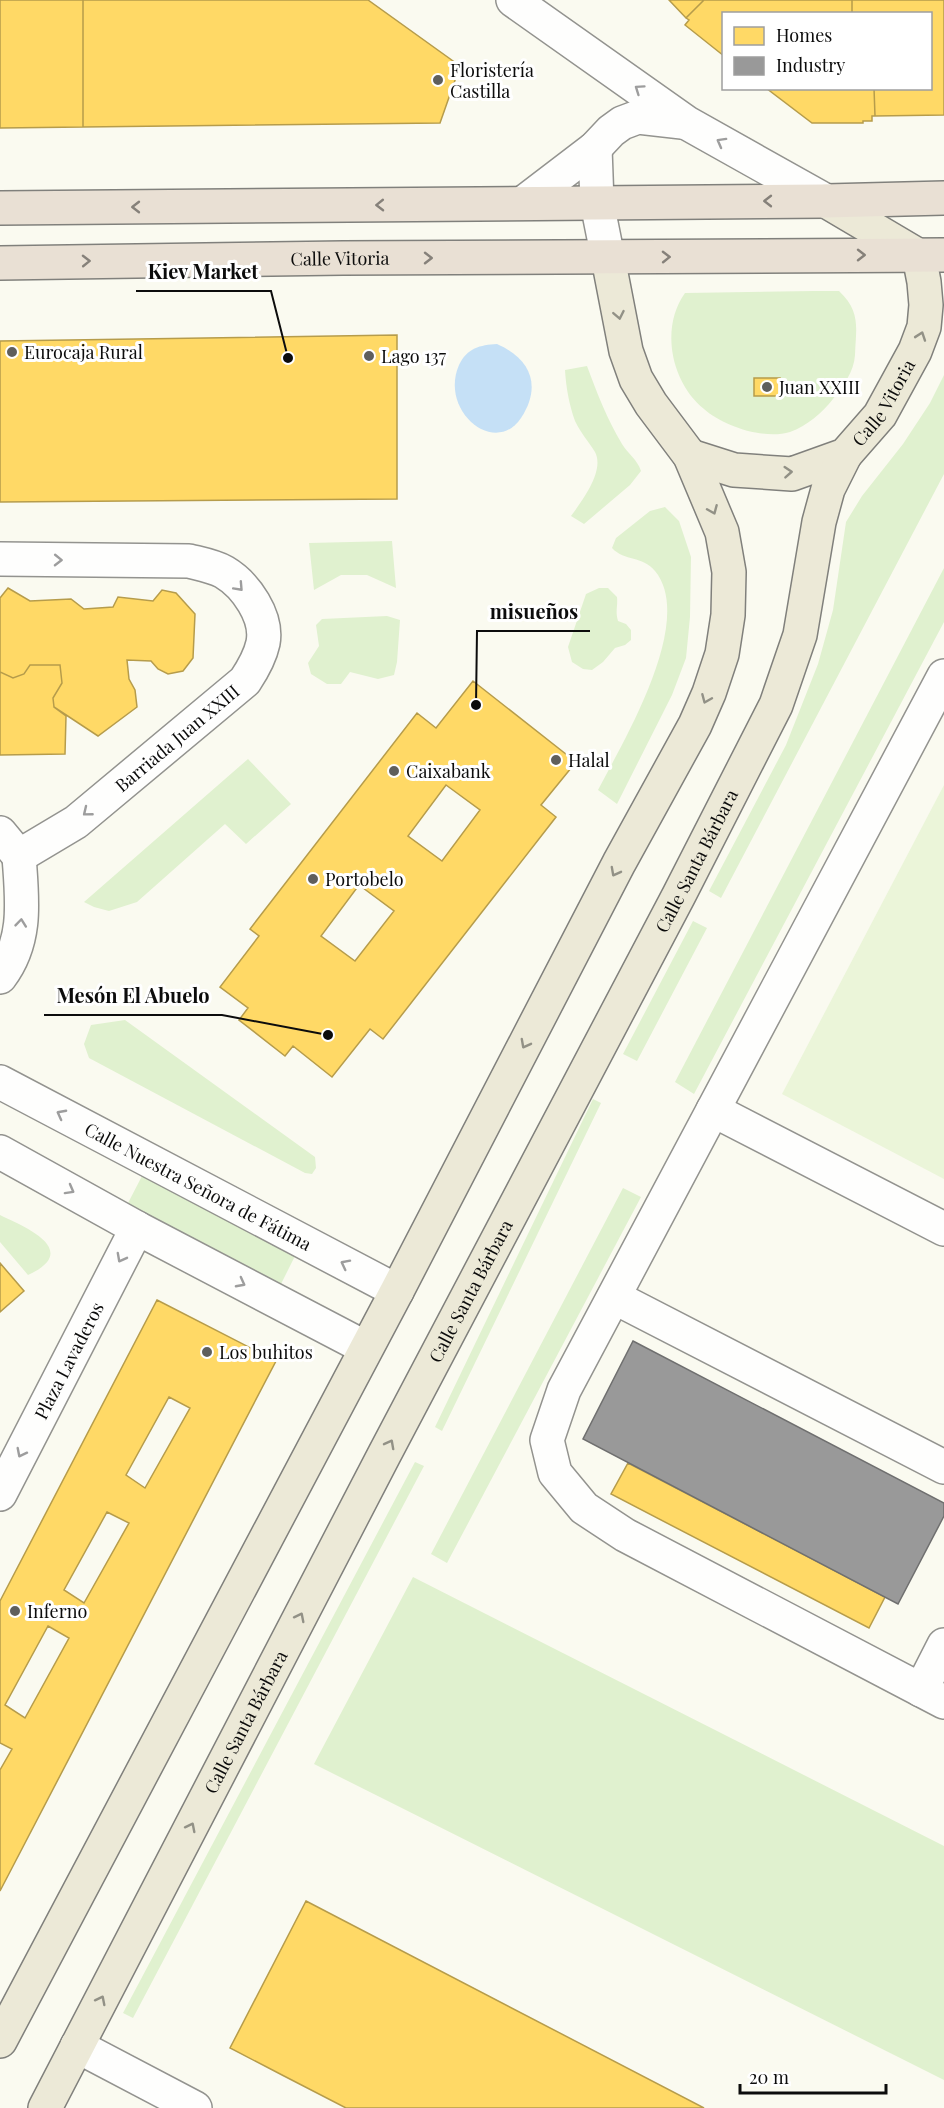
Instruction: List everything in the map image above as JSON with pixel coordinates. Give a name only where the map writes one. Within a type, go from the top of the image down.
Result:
[{"type":"highway","points":[[0,208],[944,198]]},
{"type":"highway","name":"Calle Vitoria","points":[[0,263],[343,258],[932,255]]},
{"type":"main road","points":[[826,201],[932,255]]},
{"type":"main road","name":"Calle Vitoria","points":[[690,456],[734,470],[792,474],[845,455],[880,415],[915,351],[924,327],[926,305],[924,282],[932,255]]},
{"type":"main road","points":[[0,2041],[8,2008],[397,1291],[614,873],[694,725],[716,674],[722,654],[728,615],[729,572],[722,532],[690,456],[651,404],[636,379],[626,351],[608,258]]},
{"type":"main road","name":"Calle Santa Bárbara","points":[[45,2108],[776,705],[800,635],[819,522],[828,489],[845,455]]},
{"type":"street","points":[[513,0],[687,123],[826,201]]},
{"type":"street","points":[[523,203],[595,148],[622,123],[638,117],[687,123]]},
{"type":"street","points":[[595,148],[597,203],[608,258]]},
{"type":"street","name":"Barriada Juan XXIII","points":[[0,559],[189,561],[210,566],[226,573],[243,589],[255,605],[263,622],[263,642],[257,662],[245,681],[76,822],[10,844]]},
{"type":"street","points":[[944,676],[564,1390],[547,1440],[555,1473],[584,1508],[625,1535],[933,1696],[944,1645]]},
{"type":"street","points":[[0,896],[10,844]]},
{"type":"street","points":[[0,977],[7,967],[21,928],[22,900],[10,844]]},
{"type":"street","name":"Calle Nuestra Señora de Fátima","points":[[0,1082],[397,1291]]},
{"type":"street","points":[[713,1110],[944,1229]]},
{"type":"street","points":[[0,1152],[137,1228],[366,1348]]},
{"type":"street","name":"Plaza Lavaderos","points":[[0,1494],[137,1228]]},
{"type":"street","points":[[614,1297],[944,1467]]},
{"type":"street","points":[[77,2046],[195,2108]]},
{"type":"green space","points":[[839,291],[851,306],[856,320],[855,355],[850,373],[841,389],[824,409],[808,423],[790,432],[756,433],[722,421],[693,398],[677,370],[671,338],[677,307],[685,293]],"holes":[[[754,378],[779,378],[779,396],[754,396]]]},
{"type":"green space","points":[[587,366],[612,425],[641,471],[630,485],[584,524],[571,516],[591,486],[595,477],[597,460],[595,452],[575,421],[568,396],[565,370]]},
{"type":"green space","points":[[944,375],[944,474],[721,898],[709,891],[786,745],[818,664],[833,610],[846,522],[862,496],[903,444],[930,403]]},
{"type":"green space","points":[[665,507],[679,521],[691,557],[690,617],[686,658],[672,695],[617,804],[598,790],[638,713],[651,681],[662,650],[667,620],[665,593],[655,571],[645,563],[622,555],[612,548],[616,538],[650,511]]},
{"type":"green space","points":[[392,541],[396,588],[367,575],[341,575],[314,590],[309,543]]},
{"type":"green space","points":[[944,568],[944,622],[694,1094],[675,1082]]},
{"type":"green space","points":[[599,588],[608,588],[617,597],[618,621],[626,624],[631,630],[631,640],[615,648],[603,662],[592,670],[583,669],[572,662],[568,647],[586,594]]},
{"type":"green space","points":[[387,616],[400,620],[394,675],[378,679],[350,672],[341,684],[327,684],[311,674],[308,663],[319,646],[316,625],[322,619]]},
{"type":"green space","points":[[248,759],[291,804],[246,844],[225,824],[137,902],[109,911],[84,902]]},
{"type":"green space","points":[[944,785],[944,1179],[782,1094]]},
{"type":"green space","points":[[693,921],[707,928],[637,1061],[623,1054]]},
{"type":"green space","points":[[125,1020],[315,1157],[316,1168],[312,1174],[305,1173],[89,1058],[84,1044],[91,1025]]},
{"type":"green space","points":[[593,1099],[601,1103],[442,1431],[435,1427]]},
{"type":"green space","points":[[142,1176],[295,1256],[280,1286],[127,1205]]},
{"type":"green space","points":[[623,1188],[641,1197],[447,1563],[431,1554]]},
{"type":"green space","points":[[0,1215],[44,1240],[49,1248],[50,1257],[43,1266],[28,1275],[0,1242]]},
{"type":"green space","points":[[415,1462],[424,1466],[133,2018],[123,2013]]},
{"type":"green space","points":[[413,1577],[944,1846],[944,2080],[314,1764]]},
{"type":"water","points":[[497,344],[518,357],[530,375],[532,384],[531,395],[521,418],[510,429],[498,433],[485,430],[473,423],[463,412],[457,398],[455,382],[459,365],[470,351],[485,345]]},
{"type":"building: Homes","points":[[0,0],[83,0],[83,127],[0,128]]},
{"type":"building: Homes","points":[[83,0],[368,0],[460,66],[440,123],[83,127]]},
{"type":"building: Homes","points":[[669,0],[704,0],[686,18]]},
{"type":"building: Homes","points":[[704,0],[852,0],[852,12],[722,12],[722,54],[685,25],[689,20],[686,18]]},
{"type":"building: Homes","points":[[852,0],[944,0],[944,115],[875,116],[874,90],[932,90],[932,12],[852,12]]},
{"type":"building: Homes","points":[[769,90],[874,90],[875,116],[872,116],[872,121],[812,123]]},
{"type":"building: Homes","points":[[397,335],[397,499],[0,502],[0,341]]},
{"type":"building: Homes","name":"Juan XXIII","points":[[754,378],[780,378],[779,396],[754,396]]},
{"type":"building: Homes","points":[[8,588],[30,601],[71,599],[84,609],[113,607],[118,597],[153,601],[162,590],[176,593],[195,614],[193,658],[183,671],[168,674],[158,669],[151,661],[127,660],[129,679],[135,690],[137,707],[98,736],[54,707],[53,698],[62,683],[60,665],[30,665],[24,674],[13,678],[0,672],[0,598]]},
{"type":"building: Homes","points":[[30,665],[60,665],[62,683],[53,698],[54,707],[66,716],[65,754],[0,755],[0,672],[13,678],[24,674]]},
{"type":"building: Homes","points":[[473,681],[576,762],[541,805],[556,817],[383,1039],[370,1029],[332,1077],[293,1046],[285,1056],[239,1020],[248,1008],[220,987],[259,936],[250,929],[417,713],[436,728]],"holes":[[[446,785],[480,810],[442,861],[408,836]],[[359,885],[394,911],[355,961],[321,936]]]},
{"type":"building: Homes","points":[[0,1263],[24,1291],[0,1312]]},
{"type":"building: Homes","points":[[157,1300],[276,1361],[0,1891],[0,1770],[12,1749],[0,1743],[0,1601]],"holes":[[[169,1397],[190,1408],[145,1488],[126,1475]],[[107,1512],[129,1523],[84,1603],[64,1590]],[[48,1626],[69,1638],[25,1718],[5,1705]]]},
{"type":"building: Homes","points":[[628,1463],[885,1597],[869,1628],[611,1494]]},
{"type":"building: Homes","points":[[306,1901],[704,2108],[346,2108],[230,2048]]},
{"type":"building: Industry","points":[[633,1341],[944,1503],[944,1516],[898,1604],[583,1439]]},
{"type":"place","name":"Floristería Castilla","points":[[438,80]]},
{"type":"place","name":"Eurocaja Rural","points":[[12,352]]},
{"type":"place","name":"Lago 137","points":[[369,356]]},
{"type":"place","name":"Kiev Market","points":[[288,358]]},
{"type":"place","name":"Juan XXIII","points":[[767,387]]},
{"type":"place","name":"misueños","points":[[476,705]]},
{"type":"place","name":"Halal","points":[[556,760]]},
{"type":"place","name":"Caixabank","points":[[394,771]]},
{"type":"place","name":"Portobelo","points":[[313,879]]},
{"type":"place","name":"Mesón El Abuelo","points":[[328,1035]]},
{"type":"place","name":"Los buhitos","points":[[207,1352]]},
{"type":"place","name":"Inferno","points":[[15,1611]]}]
